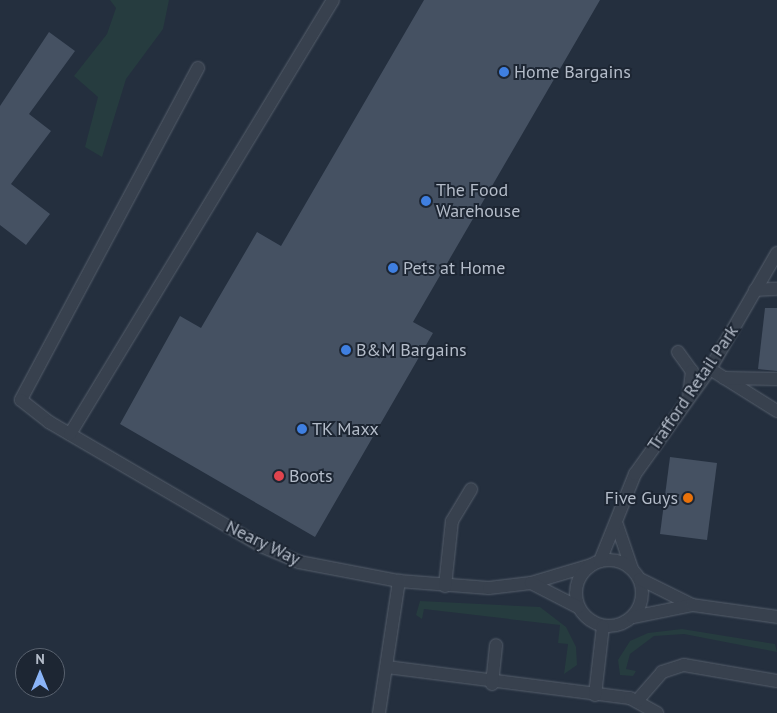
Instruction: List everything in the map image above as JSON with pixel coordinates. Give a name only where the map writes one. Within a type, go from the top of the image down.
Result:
[{"type":"lane","points":[[70,434],[333,0]]},
{"type":"lane","name":"Neary Way","points":[[198,68],[21,400],[49,422],[279,555],[324,569],[445,586],[531,583],[596,563]]},
{"type":"lane","name":"Trafford Retail Park","points":[[596,563],[617,525],[634,474],[710,369],[777,253]]},
{"type":"lane","points":[[755,290],[777,289]]},
{"type":"lane","points":[[678,352],[692,372],[687,402]]},
{"type":"lane","points":[[710,369],[777,411]]},
{"type":"lane","points":[[724,378],[777,379]]},
{"type":"lane","points":[[445,586],[452,521],[471,489]]},
{"type":"lane","points":[[617,525],[636,574],[642,599],[633,617]]},
{"type":"lane","points":[[692,605],[636,574],[622,562],[596,563],[576,588],[578,607],[589,619],[603,626],[633,617],[692,605],[777,617]]},
{"type":"lane","points":[[379,713],[399,581]]},
{"type":"lane","name":"Neary Way","points":[[531,583],[578,607]]},
{"type":"lane","points":[[595,695],[603,626]]},
{"type":"lane","points":[[492,684],[496,645]]},
{"type":"lane","points":[[638,701],[662,672],[684,664],[777,681]]},
{"type":"lane","points":[[386,667],[492,684],[638,701],[657,713]]},
{"type":"green space","points":[[110,0],[169,0],[163,29],[126,79],[102,157],[85,147],[98,97],[74,76],[107,34],[116,8]]},
{"type":"green space","points":[[420,601],[540,607],[566,627],[576,647],[577,665],[564,674],[568,644],[558,643],[560,625],[424,609],[422,619],[416,615]]},
{"type":"green space","points":[[682,629],[775,644],[777,652],[684,634],[654,636],[630,654],[626,669],[636,671],[633,676],[620,675],[618,660],[630,641],[648,633]]},
{"type":"building","points":[[424,0],[600,0],[413,322],[433,333],[315,537],[120,424],[180,316],[201,328],[257,232],[281,246]]},
{"type":"building","points":[[49,32],[75,51],[29,114],[51,131],[11,184],[50,214],[26,245],[0,225],[0,106]]},
{"type":"building","points":[[765,308],[777,308],[777,371],[758,369]]},
{"type":"building","name":"Five Guys","points":[[670,457],[717,463],[707,540],[660,534]]},
{"type":"place","name":"Home Bargains","points":[[504,72]]},
{"type":"place","name":"The Food Warehouse","points":[[426,201]]},
{"type":"place","name":"Pets at Home","points":[[393,268]]},
{"type":"place","name":"B&M Bargains","points":[[346,350]]},
{"type":"place","name":"TK Maxx","points":[[302,429]]},
{"type":"place","name":"Boots","points":[[279,476]]},
{"type":"place","name":"Five Guys","points":[[688,498]]}]
